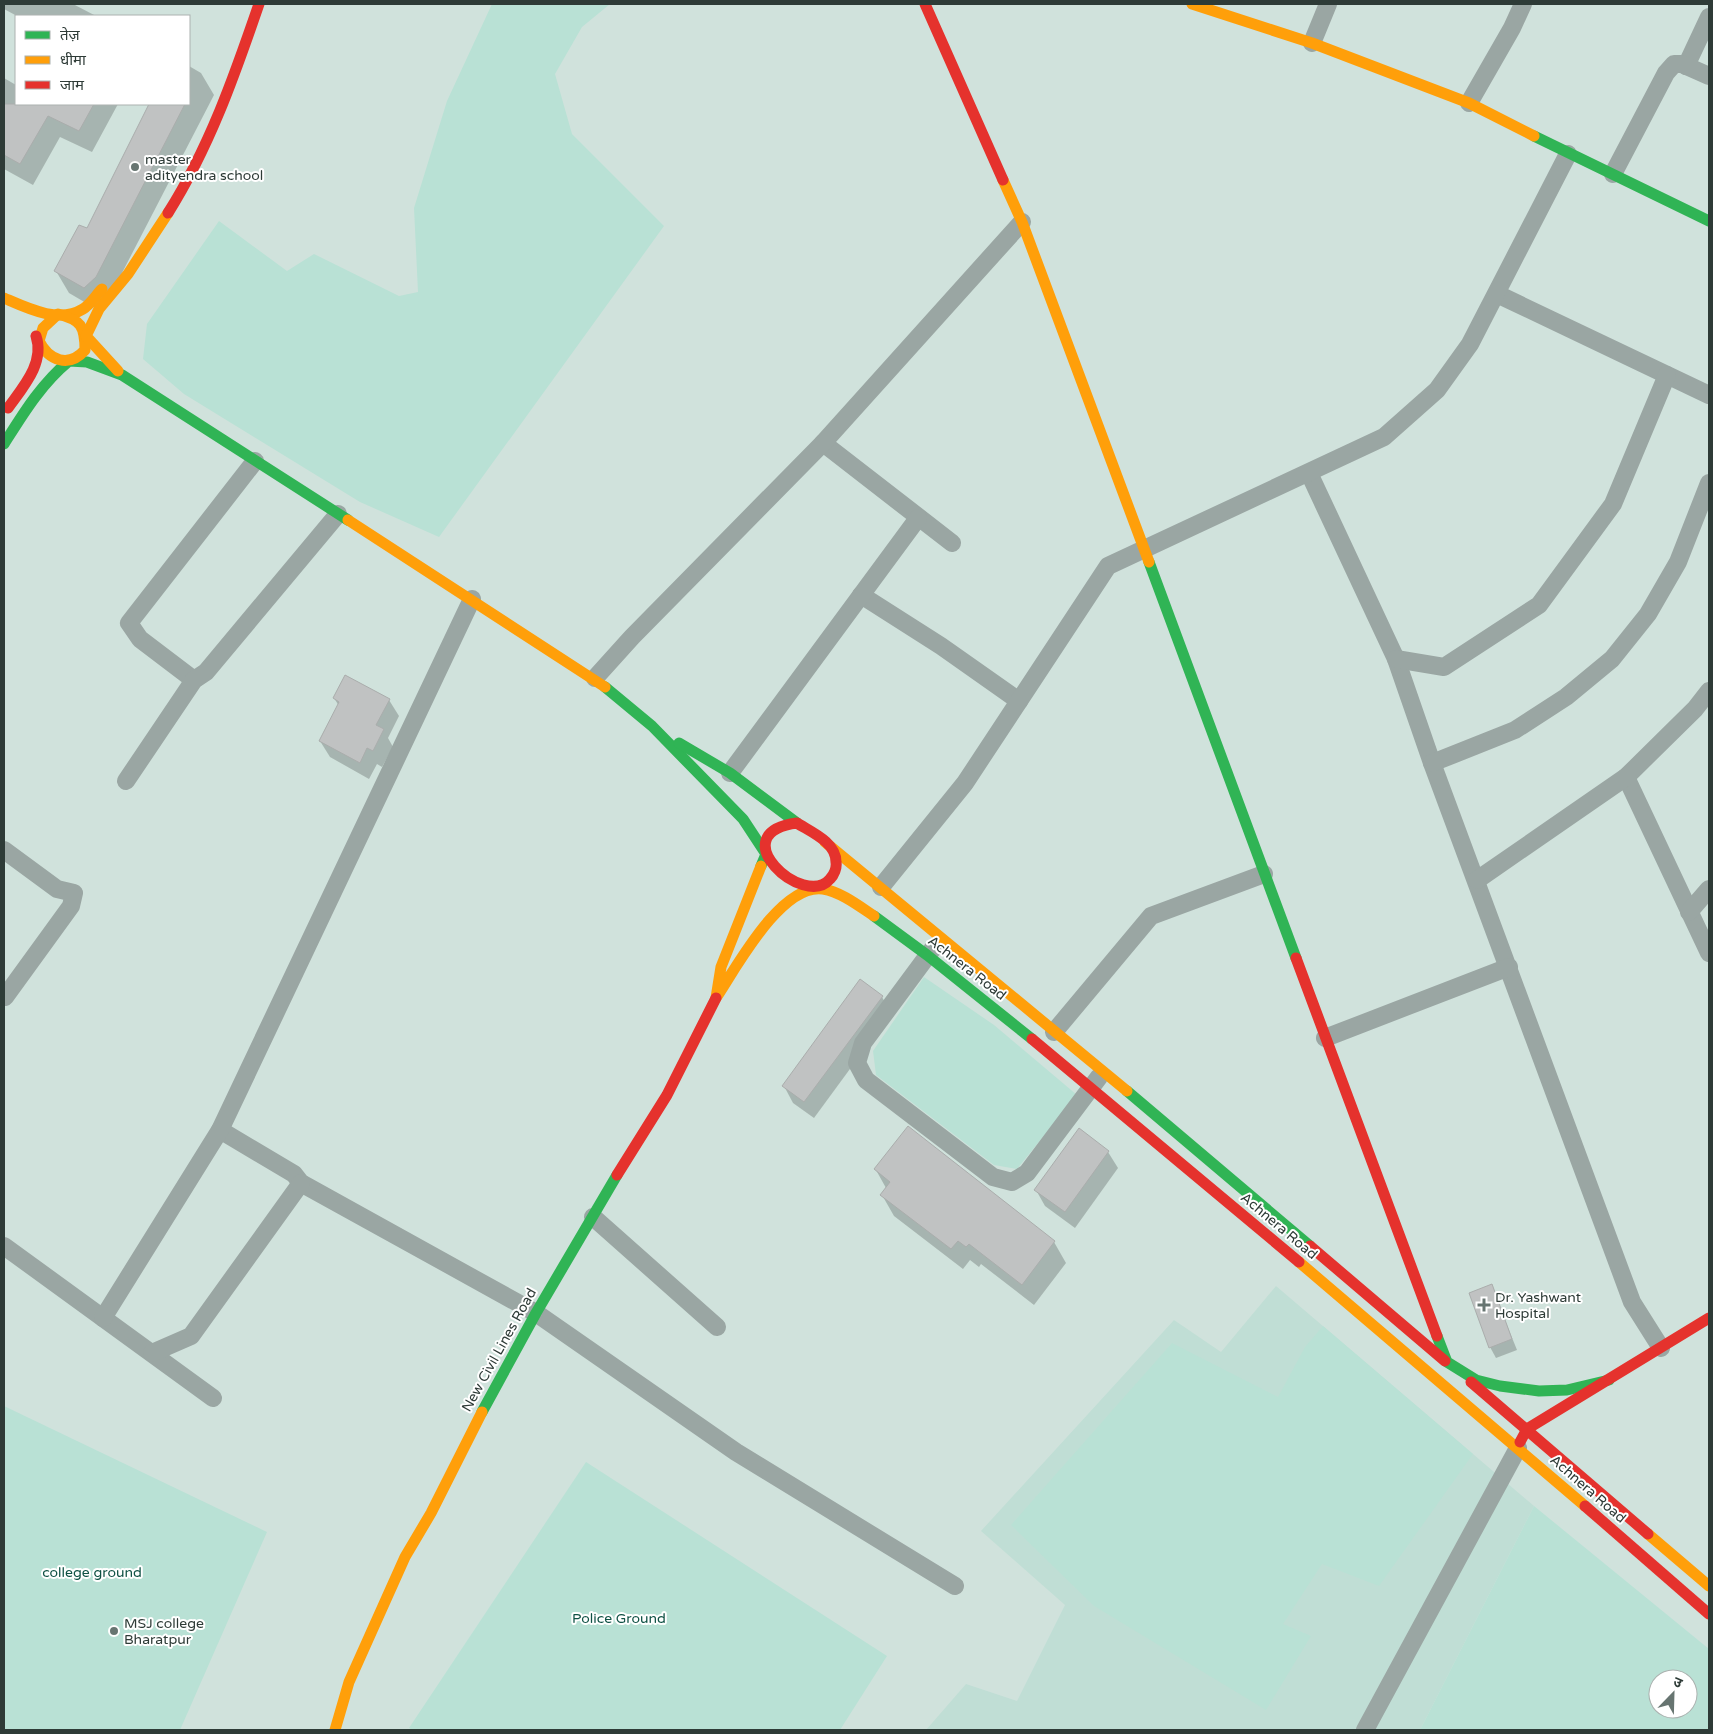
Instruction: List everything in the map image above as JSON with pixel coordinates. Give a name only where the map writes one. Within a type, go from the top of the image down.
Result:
[{"type":"main road","points":[[4,444],[35,396],[55,372],[78,356],[83,350],[86,336],[98,307],[127,275],[198,162],[216,126],[259,4]]},
{"type":"main road","points":[[926,4],[1022,222],[1447,1362],[1476,1380],[1500,1386],[1539,1391],[1567,1390],[1609,1380]]},
{"type":"main road","points":[[1192,4],[1312,43],[1469,103],[1568,154],[1709,221]]},
{"type":"main road","points":[[942,13],[946,50]]},
{"type":"main road","points":[[4,415],[32,370],[39,354],[41,331],[45,324],[58,314],[82,309],[102,289],[112,273]]},
{"type":"main road","points":[[4,299],[38,312],[58,314],[74,319],[80,323],[86,336],[122,375]]},
{"type":"main road","points":[[4,299],[27,322],[45,354],[51,359],[87,362],[122,375],[595,678],[652,726],[743,819],[774,866],[800,884],[812,888]]},
{"type":"main road","points":[[652,726],[730,774],[825,842],[835,854],[836,869],[829,882],[812,888],[789,900],[770,919],[716,998]]},
{"type":"main road","points":[[716,998],[721,967],[766,854],[766,840],[775,828],[797,823]]},
{"type":"main road","name":"Achnera Road","points":[[825,842],[1054,1032],[1104,1071],[1527,1429],[1709,1586]]},
{"type":"main road","name":"Achnera Road","points":[[812,888],[824,889],[854,902],[927,955],[1092,1087],[1518,1448],[1709,1614]]},
{"type":"main road","name":"New Civil Lines Road","points":[[335,1730],[349,1682],[405,1557],[431,1513],[461,1450],[536,1313],[667,1095],[716,998]]},
{"type":"main road","points":[[1518,1448],[1527,1429],[1709,1318]]},
{"type":"street","points":[[1312,43],[1328,4]]},
{"type":"street","points":[[1469,103],[1512,28],[1523,4]]},
{"type":"street","points":[[1686,66],[1709,17]]},
{"type":"street","points":[[1613,174],[1666,73],[1674,64],[1686,66],[1709,76]]},
{"type":"street","points":[[881,887],[965,783],[1108,566],[1384,437],[1437,390],[1470,344],[1568,154]]},
{"type":"street","points":[[595,678],[639,630],[823,443],[1022,222]]},
{"type":"street","points":[[1497,294],[1709,395]]},
{"type":"street","points":[[1396,659],[1444,667],[1539,605],[1613,504],[1667,375]]},
{"type":"street","points":[[823,443],[952,544]]},
{"type":"street","points":[[194,680],[140,638],[129,623],[255,460]]},
{"type":"street","points":[[1309,473],[1396,659],[1432,763],[1632,1302],[1661,1348]]},
{"type":"street","points":[[1432,763],[1515,730],[1566,698],[1612,659],[1648,614],[1678,562],[1709,483]]},
{"type":"street","points":[[126,781],[194,680],[206,672],[338,514]]},
{"type":"street","points":[[730,774],[918,518]]},
{"type":"street","points":[[861,594],[941,646],[1019,701]]},
{"type":"street","points":[[103,1318],[220,1130],[472,599]]},
{"type":"street","points":[[1477,880],[1626,778],[1689,715],[1709,691]]},
{"type":"street","points":[[1626,778],[1709,953]]},
{"type":"street","points":[[4,850],[57,889],[74,893],[71,906],[5,997]]},
{"type":"street","points":[[1054,1032],[1151,916],[1264,874]]},
{"type":"street","points":[[1690,912],[1709,889]]},
{"type":"street","points":[[941,938],[863,1043],[856,1063],[866,1080],[993,1177],[1012,1182],[1027,1173],[1104,1071]]},
{"type":"street","points":[[1325,1038],[1509,967]]},
{"type":"street","points":[[220,1130],[294,1174],[301,1184],[536,1313],[736,1452],[955,1586]]},
{"type":"street","points":[[152,1353],[191,1336],[301,1184]]},
{"type":"street","points":[[593,1217],[717,1327]]},
{"type":"street","points":[[4,1246],[213,1398]]},
{"type":"street","points":[[1365,1730],[1518,1448]]},
{"type":"shaded area","points":[[1276,1286],[1534,1506],[1420,1730],[926,1730],[966,1684],[1017,1701],[1065,1605],[981,1531],[1174,1320],[1221,1352]]},
{"type":"green space","points":[[492,4],[610,4],[582,27],[555,74],[572,134],[664,226],[439,537],[360,502],[184,394],[143,359],[147,324],[219,221],[287,271],[314,254],[399,296],[418,292],[414,208],[447,101]]},
{"type":"green space","points":[[924,977],[994,1025],[1077,1095],[1017,1169],[994,1165],[876,1075],[873,1051]]},
{"type":"green space","points":[[1323,1326],[1473,1454],[1379,1586],[1322,1564],[1283,1624],[1311,1636],[1266,1710],[1094,1606],[1011,1525],[1172,1343],[1278,1397],[1305,1347]]},
{"type":"green space","name":"MSJ college Bharatpur","points":[[4,1406],[267,1532],[180,1730],[4,1730]]},
{"type":"green space","name":"Police Ground","points":[[586,1462],[887,1656],[840,1730],[413,1730],[409,1728]]},
{"type":"green space","points":[[1534,1506],[1709,1649],[1709,1730],[1420,1730]]},
{"type":"building","points":[[4,104],[93,105],[79,131],[48,116],[20,164],[4,155]]},
{"type":"building","name":"master adityendra school","points":[[148,105],[184,105],[96,277],[84,288],[54,271],[79,225],[87,228]]},
{"type":"building","points":[[345,675],[390,699],[376,725],[384,729],[373,751],[367,748],[360,763],[319,741],[339,702],[333,698]]},
{"type":"building","points":[[860,979],[883,996],[804,1102],[782,1086]]},
{"type":"building","points":[[908,1126],[1055,1241],[1022,1285],[969,1244],[966,1247],[958,1241],[951,1249],[880,1195],[890,1182],[874,1169]]},
{"type":"building","points":[[1079,1128],[1109,1151],[1065,1212],[1034,1190]]},
{"type":"building","points":[[1492,1284],[1512,1339],[1489,1348],[1469,1293]]},
{"type":"traffic: fast","points":[[1534,136],[1709,221]]},
{"type":"traffic: fast","points":[[4,444],[33,400],[59,370],[69,361],[87,362],[122,375],[348,520]]},
{"type":"traffic: fast","points":[[1149,562],[1296,958]]},
{"type":"traffic: fast","points":[[605,687],[652,726],[743,819],[766,854],[761,866]]},
{"type":"traffic: fast","points":[[679,743],[730,773],[797,823]]},
{"type":"traffic: fast","points":[[874,916],[927,955],[1032,1039]]},
{"type":"traffic: fast","points":[[1127,1091],[1310,1246]]},
{"type":"traffic: fast","points":[[482,1412],[536,1313],[617,1175]]},
{"type":"traffic: fast","points":[[1437,1336],[1447,1362],[1476,1380],[1500,1386],[1539,1391],[1567,1390],[1609,1380]]},
{"type":"traffic: slow","points":[[1192,4],[1312,43],[1469,103],[1534,136]]},
{"type":"traffic: slow","points":[[1003,180],[1022,222],[1149,562]]},
{"type":"traffic: slow","points":[[118,371],[86,336],[99,309],[128,274],[168,213]]},
{"type":"traffic: slow","points":[[4,298],[43,313],[64,315],[83,309],[102,289]]},
{"type":"traffic: slow","points":[[58,314],[77,322],[83,330],[85,350],[79,356],[72,359],[60,360],[54,357],[43,348],[39,341],[43,328],[58,314]]},
{"type":"traffic: slow","points":[[348,520],[605,687]]},
{"type":"traffic: slow","points":[[825,842],[1127,1091]]},
{"type":"traffic: slow","points":[[761,866],[721,967],[716,998],[761,930],[791,899],[807,891],[823,889],[850,900],[874,916]]},
{"type":"traffic: slow","points":[[1299,1262],[1585,1506]]},
{"type":"traffic: slow","points":[[335,1730],[349,1682],[405,1557],[431,1513],[482,1412]]},
{"type":"traffic: slow","points":[[1648,1534],[1709,1586]]},
{"type":"traffic: jam","points":[[168,213],[196,163],[220,112],[259,4]]},
{"type":"traffic: jam","points":[[925,4],[1003,180]]},
{"type":"traffic: jam","points":[[8,408],[26,383],[35,365],[38,356],[36,336]]},
{"type":"traffic: jam","points":[[797,823],[822,838],[835,855],[836,869],[834,873],[830,879],[818,886],[803,885],[788,878],[775,866],[767,853],[766,840],[775,830],[797,823]]},
{"type":"traffic: jam","points":[[1296,958],[1437,1336]]},
{"type":"traffic: jam","points":[[617,1175],[667,1095],[716,998]]},
{"type":"traffic: jam","points":[[1032,1039],[1299,1262]]},
{"type":"traffic: jam","points":[[1310,1246],[1445,1361]]},
{"type":"traffic: jam","points":[[1520,1442],[1527,1429],[1709,1318]]},
{"type":"traffic: jam","points":[[1471,1382],[1648,1534]]},
{"type":"traffic: jam","points":[[1585,1506],[1709,1614]]},
{"type":"place","name":"master adityendra school","points":[[135,167]]},
{"type":"place","name":"Dr. Yashwant Hospital","points":[[1484,1305]]},
{"type":"place","name":"MSJ college Bharatpur","points":[[114,1631]]},
{"type":"park label","name":"college ground","points":[[92,1572]]}]
